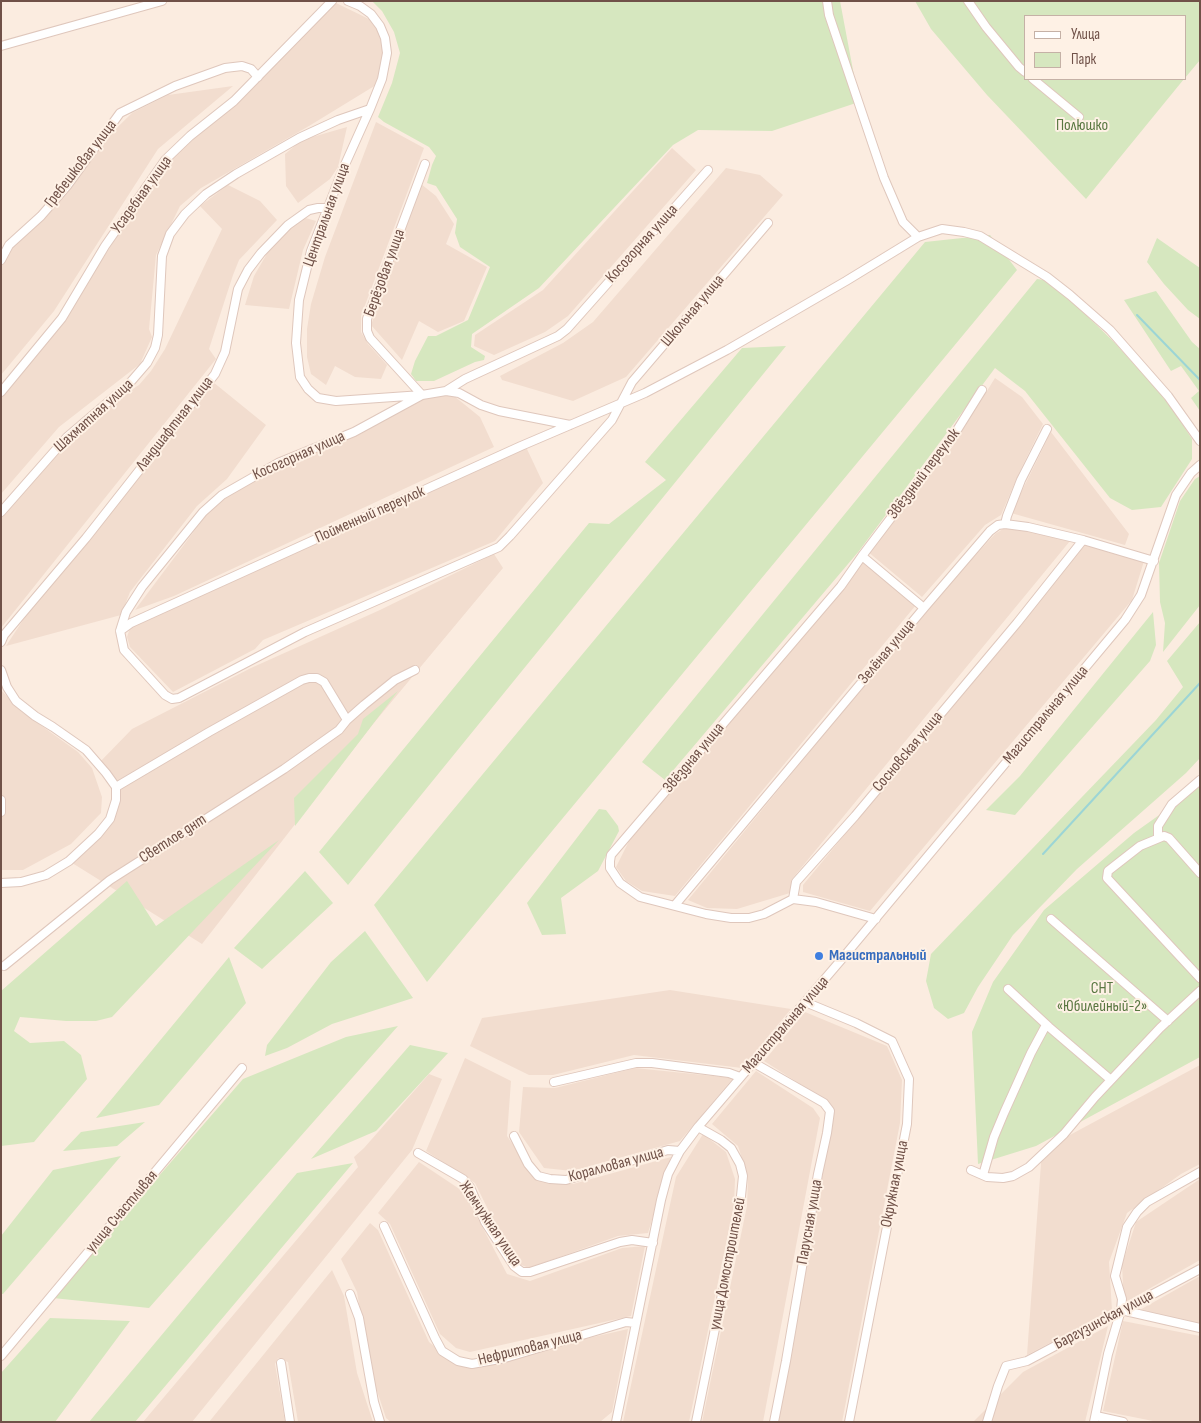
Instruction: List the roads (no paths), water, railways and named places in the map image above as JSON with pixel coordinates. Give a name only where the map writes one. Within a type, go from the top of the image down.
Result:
[{"type":"street","points":[[1,46],[162,1]]},
{"type":"street","name":"Усадебная улица","points":[[1,392],[62,318],[105,246],[165,160],[190,136],[234,101],[332,1]]},
{"type":"street","name":"Центральная улица","points":[[348,1],[360,6],[371,14],[380,26],[385,38],[387,53],[382,79],[327,208],[311,251],[299,300],[296,343],[300,377],[308,389],[318,398],[336,402],[422,395],[446,391]]},
{"type":"street","points":[[827,1],[829,15],[884,178],[903,222],[918,237]]},
{"type":"street","points":[[968,1],[986,27],[1018,67],[1024,71]]},
{"type":"street","name":"Гребешковая улица","points":[[1,260],[9,245],[41,216],[67,186],[120,113],[175,86],[225,68],[242,66],[251,69],[258,77]]},
{"type":"street","points":[[1034,80],[1079,117]]},
{"type":"street","name":"Шахматная улица","points":[[1,512],[67,437],[137,376],[155,348],[158,335],[162,256],[170,234],[185,214],[206,194],[236,174],[300,138],[338,120],[370,109]]},
{"type":"street","name":"Берёзовая улица","points":[[422,395],[370,338],[367,331],[367,319],[425,164]]},
{"type":"street","name":"Косогорная улица","points":[[446,391],[465,379],[558,336],[567,329],[708,170]]},
{"type":"street","name":"Ландшафтная улица","points":[[1,642],[4,635],[86,538],[215,374],[225,352],[238,289],[248,270],[261,253],[288,225],[309,210],[327,208]]},
{"type":"street","name":"Школьная улица","points":[[120,631],[124,650],[165,695],[172,700],[305,632],[499,546],[510,536],[612,420],[632,382],[768,223]]},
{"type":"street","name":"Пойменный переулок","points":[[120,631],[140,619],[645,392],[727,350],[846,282],[918,237],[942,229],[980,236],[1047,277],[1070,295],[1110,330],[1168,396],[1200,441]]},
{"type":"street","points":[[1,241],[9,245]]},
{"type":"street","name":"Звёздный переулок","points":[[862,556],[943,451],[982,390]]},
{"type":"street","points":[[446,391],[459,393],[481,405],[499,411],[570,425]]},
{"type":"street","name":"Косогорная улица","points":[[120,631],[126,612],[142,587],[203,512],[222,495],[278,462],[354,432],[422,395]]},
{"type":"street","points":[[1047,429],[1021,480],[1005,524],[1028,527],[1083,540],[1154,561]]},
{"type":"street","name":"Магистральная улица","points":[[617,1422],[660,1200],[680,1150],[876,919],[1125,620],[1141,595],[1176,495],[1191,473],[1200,465]]},
{"type":"street","name":"Зелёная улица","points":[[675,905],[990,531],[998,525],[1005,524]]},
{"type":"street","name":"Сосновская улица","points":[[793,899],[798,879],[855,816],[1017,623],[1083,540]]},
{"type":"street","points":[[862,556],[924,608]]},
{"type":"street","name":"Звёздная улица","points":[[793,899],[764,914],[749,918],[731,918],[706,914],[640,897],[620,883],[610,868],[611,855],[841,586],[862,556]]},
{"type":"street","points":[[1,670],[7,687],[16,701],[86,750],[116,787],[116,800],[110,819],[79,853],[46,875],[21,882],[1,884]]},
{"type":"street","name":"Светлое днт","points":[[4,966],[110,880],[284,768],[339,730],[347,720],[390,684],[415,670]]},
{"type":"street","points":[[116,787],[209,732],[309,678],[317,678],[324,682],[347,720]]},
{"type":"street","points":[[1158,838],[1158,826],[1172,804],[1200,780]]},
{"type":"street","points":[[1,800],[1,812]]},
{"type":"street","points":[[1200,873],[1164,836],[1140,846],[1108,871],[1107,878],[1200,978]]},
{"type":"street","points":[[793,899],[816,902],[876,919]]},
{"type":"street","points":[[1051,919],[1168,1021]]},
{"type":"street","points":[[1008,989],[1046,1025],[1111,1080]]},
{"type":"street","points":[[971,1170],[983,1175],[1002,1178],[1012,1176],[1029,1167],[1064,1134],[1111,1080],[1200,991]]},
{"type":"street","name":"Окружная улица","points":[[805,1002],[856,1023],[892,1041],[909,1079],[907,1124],[849,1422]]},
{"type":"street","points":[[983,1175],[994,1137],[1004,1113],[1031,1052],[1046,1025]]},
{"type":"street","points":[[554,1082],[636,1063],[652,1063],[729,1073],[740,1078]]},
{"type":"street","name":"Парусная улица","points":[[754,1063],[824,1103],[830,1111],[774,1422]]},
{"type":"street","name":"улица Счастливая","points":[[1,1356],[242,1068]]},
{"type":"street","name":"улица Домостроителей","points":[[696,1422],[740,1206],[743,1176],[740,1164],[731,1148],[698,1127]]},
{"type":"street","name":"Коралловая улица","points":[[514,1136],[528,1164],[538,1176],[550,1179],[566,1180],[668,1150],[680,1150]]},
{"type":"street","name":"Жемчужная улица","points":[[418,1153],[463,1179],[470,1187],[485,1222],[514,1266],[522,1272],[530,1272],[620,1242],[632,1240],[653,1243]]},
{"type":"street","points":[[1123,1422],[1095,1419],[1108,1354],[1121,1310],[1122,1299],[1115,1276],[1128,1227],[1137,1212],[1147,1202],[1200,1172]]},
{"type":"street","name":"Нефритовая улица","points":[[384,1226],[442,1351],[458,1361],[472,1364],[505,1358],[626,1322],[636,1323]]},
{"type":"street","name":"Баргузинская улица","points":[[987,1422],[1006,1366],[1027,1361],[1200,1269]]},
{"type":"street","points":[[350,1294],[359,1318],[374,1402],[380,1422]]},
{"type":"street","points":[[1121,1310],[1200,1328]]},
{"type":"street","points":[[281,1363],[290,1422]]},
{"type":"waterway","points":[[1137,315],[1200,380]]},
{"type":"waterway","points":[[1043,854],[1200,683]]},
{"type":"place","name":"Магистральный","points":[[819,956]]},
{"type":"park label","name":"Полюшко","points":[[1082,126]]},
{"type":"park label","name":"СНТ «Юбилейный-2»","points":[[1102,998]]}]
